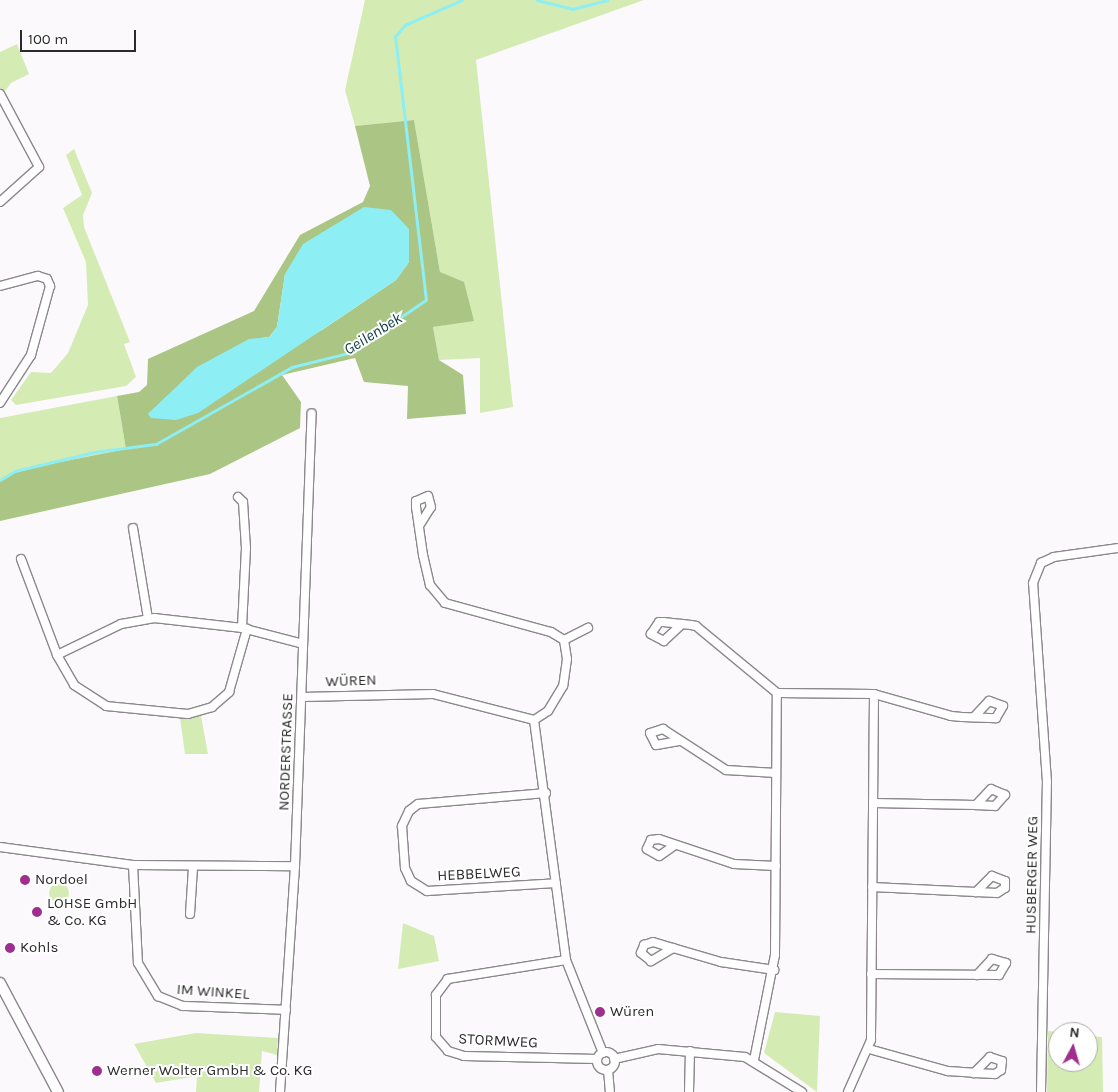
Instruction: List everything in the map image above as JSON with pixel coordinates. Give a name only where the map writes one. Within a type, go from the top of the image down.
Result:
[{"type":"main road","points":[[0,983],[58,1092]]},
{"type":"street","points":[[0,94],[39,167],[0,202]]},
{"type":"street","points":[[0,286],[38,276],[47,279],[50,286],[31,355],[0,403]]},
{"type":"street","name":"NORDERSTRASSE","points":[[280,1092],[295,866],[312,413]]},
{"type":"street","points":[[21,559],[58,655],[74,684],[100,704],[118,709],[188,714],[212,707],[229,692],[244,629],[246,548],[243,502],[238,497]]},
{"type":"street","points":[[419,526],[428,579],[445,603],[551,632],[564,640]]},
{"type":"street","points":[[133,528],[148,618]]},
{"type":"street","name":"HUSBERGER WEG","points":[[1041,1092],[1047,782],[1040,660],[1033,583],[1041,563],[1118,548]]},
{"type":"street","points":[[58,655],[104,631],[148,618],[244,629],[304,644]]},
{"type":"street","points":[[682,624],[701,629],[777,693],[874,694],[942,715],[974,717]]},
{"type":"street","points":[[564,640],[588,628]]},
{"type":"street","points":[[564,640],[567,668],[563,686],[548,711],[534,720],[546,793],[566,960],[603,1053],[614,1058],[649,1050],[690,1051],[754,1060],[802,1092]]},
{"type":"street","points":[[754,1060],[774,970],[777,693]]},
{"type":"street","name":"WÜREN","points":[[302,697],[433,694],[534,720]]},
{"type":"street","points":[[848,1092],[870,1049],[874,694]]},
{"type":"street","points":[[679,741],[726,770],[776,773]]},
{"type":"street","name":"HEBBELWEG","points":[[546,793],[418,804],[409,811],[402,826],[405,868],[411,881],[428,891],[556,884]]},
{"type":"street","points":[[873,802],[976,805]]},
{"type":"street","points":[[675,844],[734,864],[776,866]]},
{"type":"street","points":[[0,847],[133,865],[193,867],[295,866]]},
{"type":"street","name":"IM WINKEL","points":[[133,865],[138,963],[158,996],[175,1005],[286,1010]]},
{"type":"street","points":[[190,914],[193,867]]},
{"type":"street","points":[[872,887],[976,892]]},
{"type":"street","points":[[673,948],[774,970]]},
{"type":"street","name":"STORMWEG","points":[[566,960],[448,979],[436,995],[436,1037],[448,1051],[464,1056],[597,1060]]},
{"type":"street","points":[[871,974],[977,975]]},
{"type":"street","points":[[870,1049],[933,1069],[974,1073]]},
{"type":"street","points":[[689,1092],[690,1051]]},
{"type":"street","points":[[603,1053],[597,1060],[600,1068],[608,1070]]},
{"type":"street","points":[[610,1092],[608,1070],[614,1058]]},
{"type":"green space","points":[[365,0],[644,0],[476,60],[513,407],[480,413],[480,358],[439,360],[433,327],[474,320],[440,272],[414,120],[355,126],[345,90]]},
{"type":"green space","points":[[17,44],[29,74],[11,83],[5,91],[0,88],[0,52]]},
{"type":"green space","points":[[414,120],[440,272],[464,282],[474,321],[433,327],[439,360],[463,375],[466,414],[407,419],[408,386],[364,382],[355,358],[282,375],[301,402],[300,428],[210,474],[0,521],[0,481],[15,471],[126,449],[117,396],[139,392],[147,385],[148,359],[254,311],[300,235],[363,202],[370,186],[355,126]],"holes":[[[409,262],[396,280],[322,330],[148,414],[195,371],[249,340],[269,337],[277,327],[285,274]]]},
{"type":"green space","points":[[74,149],[92,193],[83,215],[84,227],[130,342],[124,344],[136,377],[126,386],[16,405],[11,400],[31,372],[51,373],[68,353],[88,305],[86,262],[63,208],[82,195],[66,155]]},
{"type":"green space","points":[[117,396],[126,449],[15,471],[0,481],[0,418]]},
{"type":"green space","points":[[201,716],[208,754],[185,754],[180,718]]},
{"type":"green space","points":[[59,883],[66,886],[69,893],[66,900],[59,903],[52,900],[49,893],[52,886]]},
{"type":"green space","points":[[403,923],[434,936],[439,961],[398,969]]},
{"type":"green space","points":[[775,1012],[820,1016],[817,1092],[764,1053]]},
{"type":"green space","points":[[1048,1031],[1048,1072],[1098,1072],[1098,1037],[1102,1037],[1103,1092],[1047,1092]]},
{"type":"green space","points":[[196,1033],[278,1038],[277,1055],[262,1051],[259,1092],[196,1092],[197,1076],[156,1083],[134,1044]]},
{"type":"water","points":[[364,207],[391,210],[409,229],[409,262],[396,280],[198,413],[176,420],[151,418],[148,414],[197,367],[249,339],[269,337],[277,327],[285,274],[303,244]]},
{"type":"waterway","name":"Geilenbek","points":[[0,480],[15,471],[94,452],[156,444],[292,367],[348,353],[426,300],[395,37],[405,25],[462,0]]},
{"type":"waterway","name":"Geilenbek","points":[[537,0],[572,9],[607,0]]},
{"type":"place","name":"Nordoel","points":[[25,880]]},
{"type":"place","name":"LOHSE GmbH & Co. KG","points":[[37,912]]},
{"type":"place","name":"Kohls","points":[[10,948]]},
{"type":"place","name":"Würen","points":[[600,1012]]},
{"type":"place","name":"Werner Wolter GmbH & Co. KG","points":[[97,1071]]}]
